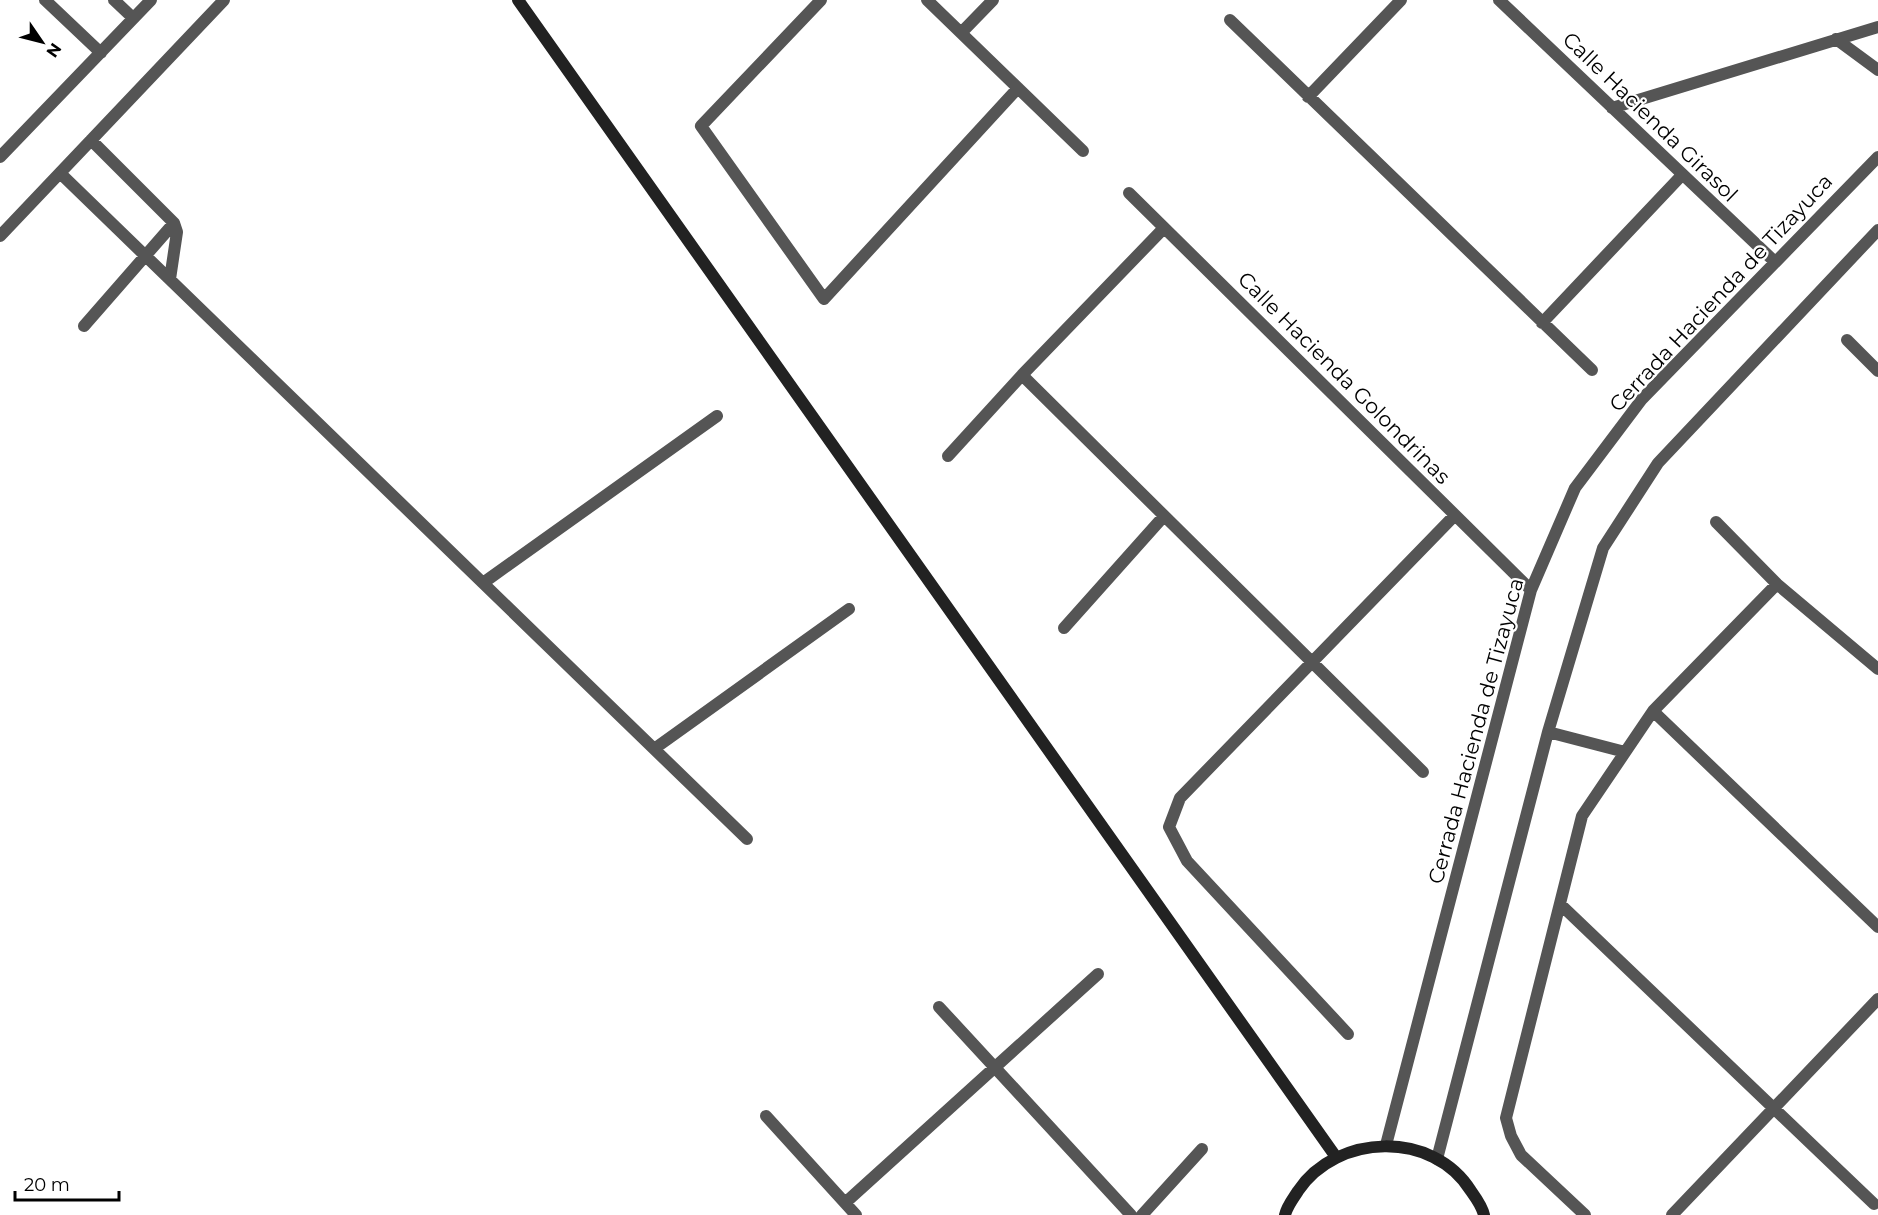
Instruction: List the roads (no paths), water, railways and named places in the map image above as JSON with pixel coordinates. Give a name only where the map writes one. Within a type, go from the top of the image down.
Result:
[{"type":"street","points":[[45,0],[101,53]]},
{"type":"street","points":[[114,0],[133,18]]},
{"type":"street","points":[[0,157],[151,0]]},
{"type":"street","points":[[0,236],[224,0]]},
{"type":"street","points":[[518,0],[1336,1157]]},
{"type":"street","points":[[821,0],[701,126],[824,299],[1017,88]]},
{"type":"street","points":[[927,0],[1083,151]]},
{"type":"street","points":[[961,33],[993,0]]},
{"type":"street","points":[[1308,97],[1401,0]]},
{"type":"street","name":"Calle Hacienda Girasol","points":[[1499,0],[1774,262]]},
{"type":"street","points":[[1230,20],[1592,370]]},
{"type":"street","points":[[1612,108],[1878,27]]},
{"type":"street","points":[[1836,39],[1878,70]]},
{"type":"street","points":[[91,140],[174,222],[177,232],[170,279]]},
{"type":"street","name":"Cerrada Hacienda de Tizayuca","points":[[1386,1145],[1531,590],[1575,488],[1642,399],[1878,157]]},
{"type":"street","points":[[60,173],[747,839]]},
{"type":"street","points":[[1542,323],[1682,175]]},
{"type":"street","name":"Calle Hacienda Golondrinas","points":[[1129,193],[1531,590]]},
{"type":"street","points":[[84,326],[174,222]]},
{"type":"street","points":[[948,456],[1022,375],[1164,228]]},
{"type":"street","points":[[1437,1159],[1548,732],[1603,549],[1658,463],[1878,230]]},
{"type":"street","points":[[1846,340],[1878,370]]},
{"type":"street","points":[[1022,375],[1423,772]]},
{"type":"street","points":[[483,583],[717,416]]},
{"type":"street","points":[[1348,1034],[1187,861],[1169,827],[1180,798],[1455,515]]},
{"type":"street","points":[[1064,628],[1164,516]]},
{"type":"street","points":[[1716,522],[1777,584],[1878,669]]},
{"type":"street","points":[[1586,1215],[1521,1155],[1511,1136],[1506,1118],[1582,816],[1653,711],[1777,584]]},
{"type":"street","points":[[654,749],[849,609]]},
{"type":"street","points":[[1653,711],[1878,927]]},
{"type":"street","points":[[1548,732],[1625,752]]},
{"type":"street","points":[[1560,904],[1874,1204]]},
{"type":"street","points":[[846,1203],[1098,974]]},
{"type":"street","points":[[1672,1215],[1878,999]]},
{"type":"street","points":[[939,1007],[1131,1215]]},
{"type":"street","points":[[766,1116],[856,1215]]},
{"type":"street","points":[[1285,1215],[1287,1207],[1307,1178],[1336,1157],[1370,1146],[1386,1145],[1404,1147],[1437,1159],[1465,1181],[1484,1215]]},
{"type":"street","points":[[1142,1215],[1202,1149]]}]
